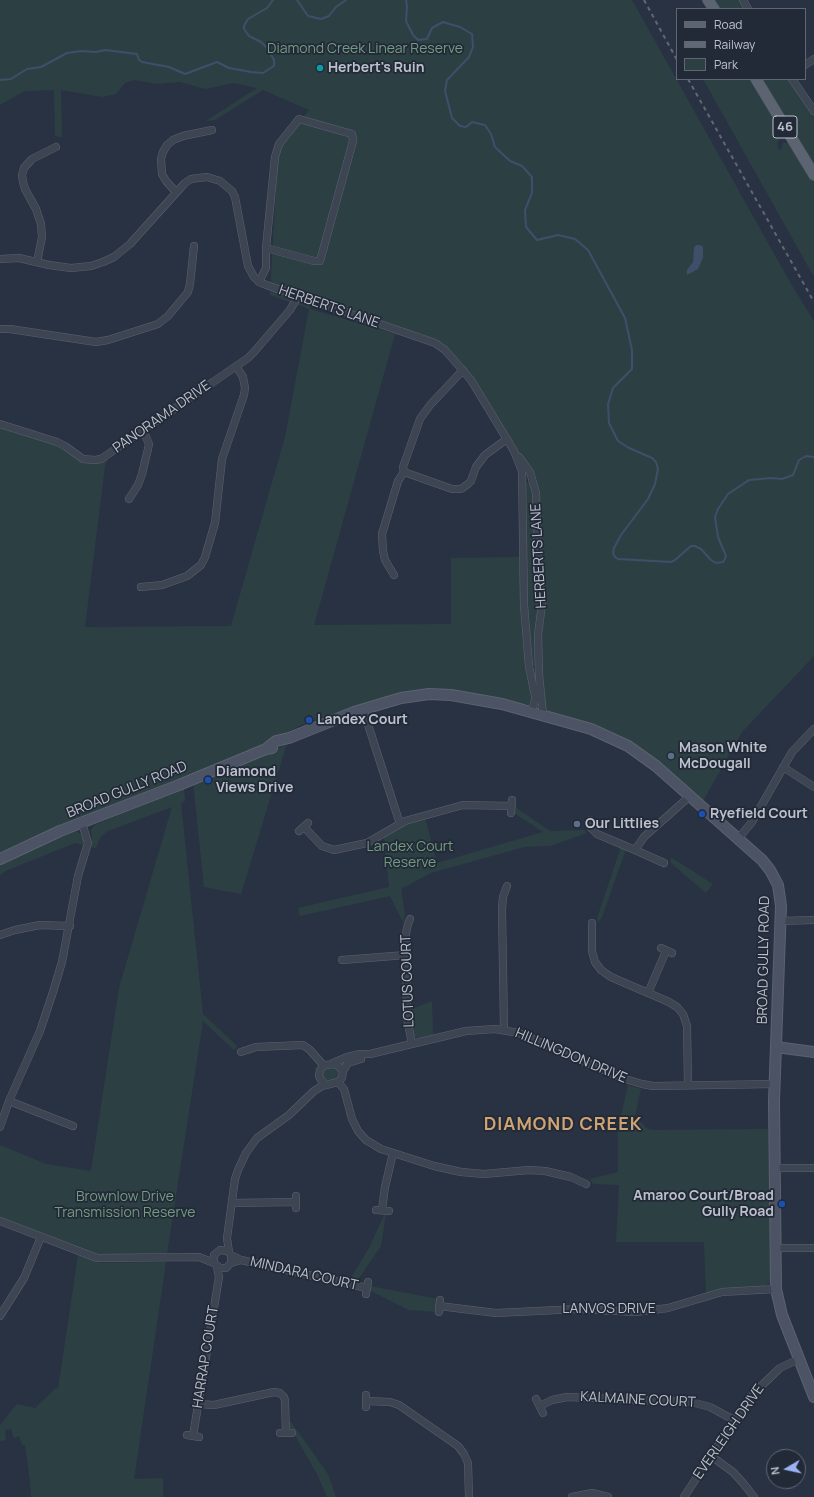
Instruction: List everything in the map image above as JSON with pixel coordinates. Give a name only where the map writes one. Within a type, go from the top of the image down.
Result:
[{"type":"main road","name":"46","points":[[757,80],[814,175]]},
{"type":"street","points":[[793,80],[814,111]]},
{"type":"street","name":"HERBERTS LANE","points":[[266,248],[314,261],[320,261],[353,141],[352,134],[299,119],[282,140],[276,152],[266,248],[266,268],[259,282],[435,343],[445,350],[471,380],[514,451],[526,466],[534,482],[536,493],[538,576],[542,604],[538,635],[538,666],[543,715]]},
{"type":"street","points":[[176,192],[162,174],[161,159],[167,145],[173,140],[183,136],[212,130]]},
{"type":"street","points":[[36,262],[42,237],[41,224],[36,209],[25,189],[22,175],[28,163],[32,159],[56,147]]},
{"type":"street","points":[[0,259],[19,258],[60,267],[82,268],[103,262],[114,257],[130,244],[185,183],[191,179],[207,177],[220,181],[232,192],[237,203],[248,266],[254,277],[259,282]]},
{"type":"street","points":[[0,329],[10,329],[96,342],[108,340],[158,324],[168,316],[188,292],[194,246]]},
{"type":"street","name":"PANORAMA DRIVE","points":[[0,424],[57,442],[83,459],[95,460],[105,456],[254,352],[290,310],[298,296]]},
{"type":"street","points":[[141,587],[162,585],[187,576],[201,565],[205,558],[215,524],[222,459],[240,408],[245,388],[243,377],[236,366]]},
{"type":"street","points":[[394,575],[385,560],[382,534],[398,481],[404,472],[403,467],[420,419],[430,405],[463,370]]},
{"type":"street","points":[[129,499],[138,485],[148,449],[146,437],[142,431]]},
{"type":"street","points":[[404,472],[452,489],[461,489],[471,481],[476,467],[485,455],[507,439]]},
{"type":"street","name":"HERBERTS LANE","points":[[514,451],[522,471],[523,484],[523,587],[529,666],[535,696],[535,701],[531,711]]},
{"type":"street","points":[[523,484],[527,480],[534,482]]},
{"type":"street","points":[[529,666],[532,668],[538,666]]},
{"type":"street","name":"BROAD GULLY ROAD","points":[[0,859],[82,822],[266,749],[276,741],[288,738],[363,709],[400,698],[440,694],[469,697],[531,711],[591,729],[628,746],[648,760],[762,860],[774,876],[780,895],[781,921],[774,1084],[776,1289],[782,1315],[814,1397]]},
{"type":"street","points":[[363,709],[400,824]]},
{"type":"street","points":[[738,839],[752,822],[792,752],[814,729]]},
{"type":"street","points":[[783,767],[814,787]]},
{"type":"street","points":[[635,850],[644,837],[690,796]]},
{"type":"street","points":[[304,827],[322,846],[334,850],[371,841],[400,824],[463,804],[512,806]]},
{"type":"street","points":[[590,820],[591,828],[594,832],[664,863]]},
{"type":"street","points":[[0,1127],[9,1101],[40,1031],[49,1007],[62,962],[70,926],[78,876],[88,843],[82,822]]},
{"type":"street","points":[[504,1029],[502,908],[503,897],[507,886]]},
{"type":"street","name":"LOTUS COURT","points":[[410,919],[406,928],[407,1018],[412,1044]]},
{"type":"street","points":[[781,921],[814,920]]},
{"type":"street","points":[[592,923],[592,951],[595,962],[601,970],[611,977],[674,1004],[685,1018],[687,1026],[688,1085]]},
{"type":"street","points":[[0,935],[14,930],[40,925],[70,926]]},
{"type":"street","points":[[648,993],[666,951]]},
{"type":"street","points":[[342,960],[406,955]]},
{"type":"street","name":"HILLINGDON DRIVE","points":[[333,1063],[351,1056],[370,1054],[477,1029],[504,1029],[518,1033],[631,1082],[653,1086],[774,1084]]},
{"type":"street","points":[[241,1052],[256,1047],[302,1045],[310,1050],[324,1066]]},
{"type":"street","points":[[776,1047],[814,1052]]},
{"type":"street","name":"HILLINGDON DRIVE","points":[[343,1071],[350,1061],[370,1054]]},
{"type":"street","points":[[200,1257],[223,1269],[229,1266],[230,1254],[227,1238],[232,1203],[238,1170],[246,1153],[257,1138],[289,1115],[314,1091],[329,1084],[338,1082],[342,1078],[343,1071],[339,1065],[333,1063],[324,1066],[320,1070],[320,1076],[314,1091]]},
{"type":"street","points":[[320,1076],[323,1082],[329,1084]]},
{"type":"street","points":[[338,1082],[344,1089],[352,1119],[362,1136],[375,1146],[439,1167],[461,1172],[484,1174],[530,1170],[545,1171],[572,1177],[586,1184]]},
{"type":"street","points":[[9,1101],[73,1126]]},
{"type":"street","points":[[382,1210],[385,1187],[394,1153]]},
{"type":"street","points":[[774,1168],[814,1168]]},
{"type":"street","points":[[232,1203],[296,1202]]},
{"type":"street","points":[[0,1221],[97,1258],[200,1257],[202,1255],[225,1250],[230,1254]]},
{"type":"street","points":[[0,1316],[27,1272],[41,1237]]},
{"type":"street","points":[[215,1265],[213,1257],[227,1238]]},
{"type":"street","points":[[775,1248],[814,1248]]},
{"type":"street","name":"MINDARA COURT","points":[[230,1254],[241,1260],[367,1288]]},
{"type":"street","name":"MINDARA COURT","points":[[229,1266],[241,1260]]},
{"type":"street","name":"HARRAP COURT","points":[[193,1436],[219,1277],[215,1265]]},
{"type":"street","name":"HARRAP COURT","points":[[219,1277],[229,1266]]},
{"type":"street","name":"LANVOS DRIVE","points":[[440,1306],[496,1313],[578,1309],[636,1312],[668,1308],[722,1292],[776,1289]]},
{"type":"street","name":"EVERLEIGH DRIVE","points":[[684,1497],[734,1420],[749,1400],[780,1368],[799,1359]]},
{"type":"street","points":[[198,1404],[214,1405],[274,1392],[283,1392],[285,1401],[286,1433]]},
{"type":"street","name":"KALMAINE COURT","points":[[540,1406],[557,1398],[567,1397],[691,1402],[710,1407],[734,1420]]},
{"type":"street","points":[[366,1401],[390,1402],[399,1405],[458,1446],[468,1463],[469,1497]]},
{"type":"street","points":[[711,1456],[744,1482],[754,1497]]},
{"type":"street","points":[[572,1497],[592,1493],[601,1494],[608,1497]]},
{"type":"green space","name":"Diamond Creek Linear Reserve","points":[[0,0],[632,0],[791,284],[814,321],[814,656],[742,732],[703,801],[655,758],[632,742],[608,730],[549,711],[545,708],[536,665],[532,666],[527,621],[526,483],[531,482],[538,496],[520,454],[475,379],[442,343],[350,311],[314,295],[310,309],[395,334],[314,625],[451,624],[451,558],[521,557],[533,697],[531,702],[523,705],[412,693],[367,702],[301,725],[291,730],[286,736],[270,743],[0,856],[0,428],[60,447],[84,463],[97,463],[110,456],[105,465],[85,627],[231,626],[285,437],[309,309],[270,295],[278,150],[309,110],[263,90],[215,120],[206,121],[257,88],[234,83],[205,89],[180,82],[157,84],[134,80],[125,83],[116,94],[102,97],[61,90],[62,137],[55,136],[54,90],[25,91],[0,105]]},
{"type":"green space","points":[[715,0],[740,0],[744,8],[719,8]]},
{"type":"green space","points":[[704,80],[753,80],[780,129],[777,144],[779,150],[782,149],[783,143],[791,144],[814,181],[814,277]]},
{"type":"green space","points":[[761,80],[790,80],[814,116],[814,168]]},
{"type":"green space","points":[[287,743],[241,894],[204,887],[193,782],[282,747]]},
{"type":"green space","name":"Brownlow Drive Transmission Reserve","points":[[182,787],[184,790],[185,801],[181,803],[203,1014],[237,1046],[234,1050],[203,1021],[167,1254],[97,1254],[0,1217],[0,1145],[46,1164],[91,1171],[119,988],[172,807],[108,831],[101,836],[96,848],[91,847],[91,830],[95,825]]},
{"type":"green space","name":"Landex Court Reserve","points":[[515,807],[550,831],[584,830],[587,833],[550,846],[524,847],[431,873],[401,889],[405,915],[403,922],[390,896],[300,916],[298,908],[389,887],[384,837],[407,824],[425,818],[437,863],[543,832],[514,813]]},
{"type":"green space","points":[[75,831],[84,837],[83,845],[75,843],[8,870],[0,875],[0,863],[53,839]]},
{"type":"green space","points":[[621,847],[626,849],[602,917],[599,921],[597,921],[598,915]]},
{"type":"green space","points":[[672,858],[713,884],[706,893],[671,863],[670,860]]},
{"type":"green space","points":[[432,1001],[433,1035],[420,1038],[415,1037],[409,1010]]},
{"type":"green space","points":[[334,1066],[340,1071],[337,1079],[325,1079],[323,1077],[323,1072],[327,1068]]},
{"type":"green space","points":[[628,1085],[641,1089],[634,1120],[641,1122],[646,1128],[651,1130],[768,1129],[770,1278],[769,1283],[765,1286],[706,1294],[704,1242],[616,1242],[619,1185],[593,1184],[590,1179],[618,1172],[618,1129]]},
{"type":"green space","points":[[385,1213],[381,1246],[355,1284],[351,1283],[351,1278],[370,1246]]},
{"type":"green space","name":"Brownlow Drive Transmission Reserve","points":[[78,1255],[100,1263],[166,1262],[134,1479],[163,1478],[163,1497],[31,1497],[25,1445],[22,1445],[19,1436],[14,1438],[11,1429],[5,1430],[6,1440],[0,1441],[0,1425],[17,1404],[35,1408],[56,1388],[58,1389]]},
{"type":"green space","points":[[370,1286],[438,1299],[436,1312],[409,1310],[369,1290]]},
{"type":"green space","points":[[288,1422],[291,1422],[328,1474],[336,1497],[327,1497],[317,1474],[293,1432],[288,1428]]},
{"type":"water","points":[[696,245],[703,247],[703,258],[698,269],[687,275],[687,270],[693,262],[694,248]]},
{"type":"waterway","points":[[0,80],[11,79],[27,69],[41,67],[67,53],[82,51],[96,52],[105,50],[137,54],[139,60],[142,62],[169,67],[185,74],[217,62],[229,68],[263,73],[274,66],[274,60],[267,48],[261,42],[249,36],[244,29],[244,26],[248,19],[267,8],[273,0]]},
{"type":"waterway","name":"DIAMOND CREEK","points":[[297,0],[308,16],[321,19],[329,16],[336,7],[346,0]]},
{"type":"waterway","name":"DIAMOND CREEK","points":[[406,0],[406,21],[413,35],[418,40],[427,39],[432,28],[443,22],[460,27],[472,34],[473,47],[469,57],[447,80],[445,91],[452,118],[460,126],[466,127],[472,122],[485,125],[491,134],[495,147],[510,161],[522,166],[532,177],[532,193],[525,210],[526,227],[537,240],[558,235],[575,239],[588,250],[625,318],[632,350],[632,369],[613,388],[608,404],[609,423],[618,441],[629,448],[652,458],[656,462],[658,469],[655,484],[648,499],[621,535],[614,548],[613,553],[615,557],[618,559],[671,562],[691,546],[695,546],[701,549],[711,560],[716,563],[723,562],[726,556],[718,537],[715,517],[718,509],[728,494],[749,480],[771,478],[782,479],[793,475],[799,460],[806,456],[814,457]]},
{"type":"railway","points":[[644,0],[676,58]]},
{"type":"railway","points":[[689,80],[814,302]]},
{"type":"place","name":"Herbert's Ruin","points":[[320,68]]},
{"type":"place","name":"Landex Court","points":[[309,720]]},
{"type":"place","name":"Mason White McDougall","points":[[671,756]]},
{"type":"place","name":"Diamond Views Drive","points":[[208,780]]},
{"type":"place","name":"Ryefield Court","points":[[702,814]]},
{"type":"place","name":"Our Littlies","points":[[577,824]]},
{"type":"place","name":"Amaroo Court/Broad Gully Road","points":[[782,1204]]},
{"type":"district","name":"DIAMOND CREEK","points":[[563,1125]]}]
